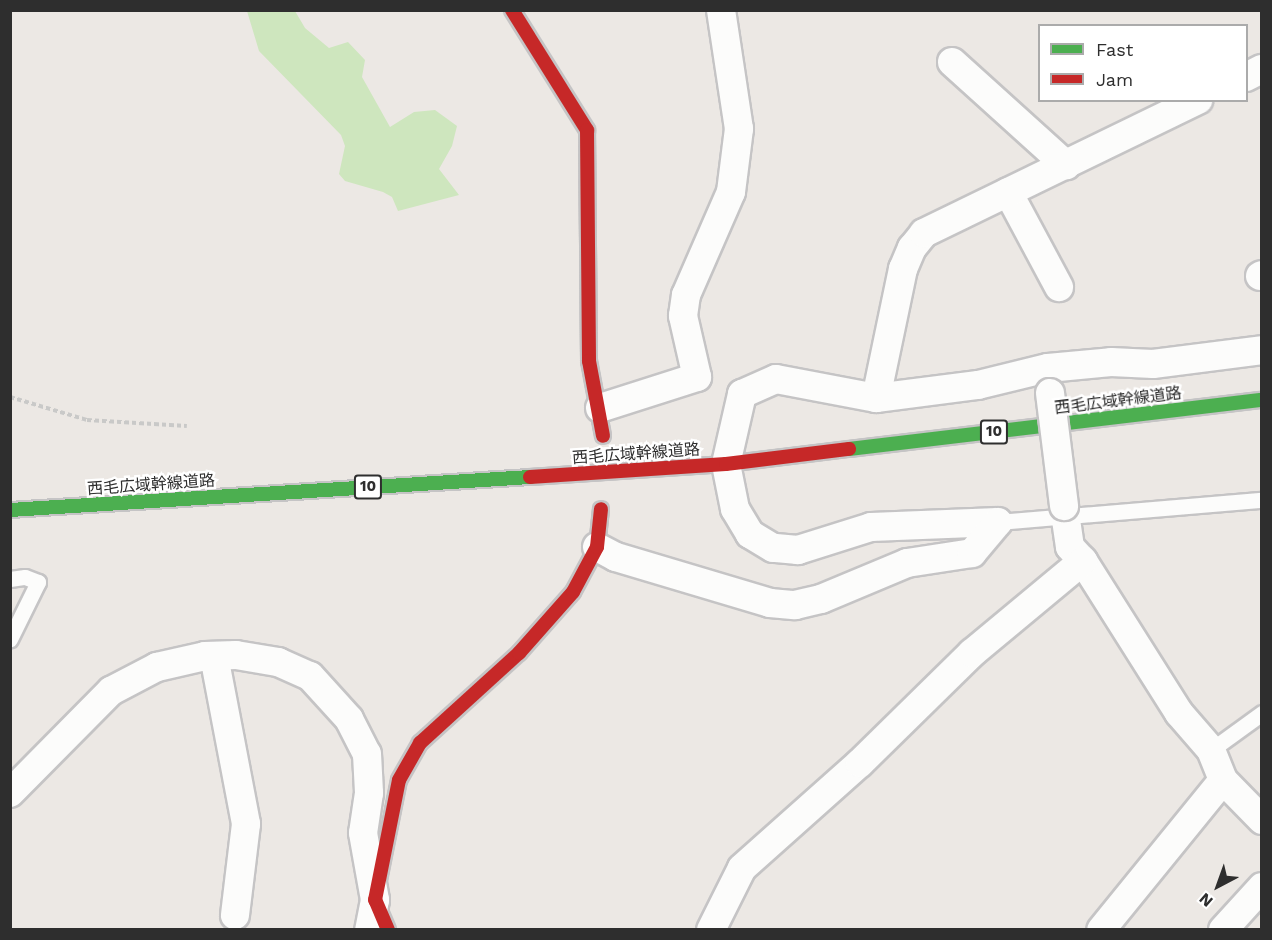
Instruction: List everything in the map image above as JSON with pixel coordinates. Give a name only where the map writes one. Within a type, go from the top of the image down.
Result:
[{"type":"main road","points":[[521,14],[587,130],[589,361],[600,408],[603,436]]},
{"type":"main road","name":"西毛広域幹線道路","points":[[10,510],[726,464],[1262,400]]},
{"type":"main road","points":[[388,930],[375,900],[399,780],[420,743],[519,653],[573,592],[597,547],[601,508]]},
{"type":"street","points":[[600,408],[698,377],[683,316],[686,295],[731,192],[739,129],[721,10]]},
{"type":"street","points":[[952,62],[1066,165]]},
{"type":"street","points":[[1248,76],[1262,69]]},
{"type":"street","points":[[876,398],[903,268],[912,248],[924,233],[1194,102]]},
{"type":"street","points":[[1008,192],[1059,287]]},
{"type":"street","points":[[998,522],[871,526],[798,550],[773,548],[750,534],[735,508],[726,464],[742,394],[776,379],[876,398],[978,385],[1049,380],[1111,362],[1153,364],[1262,350]]},
{"type":"street","points":[[1049,380],[1070,547],[1083,561],[1179,713],[1211,750],[1223,780],[1262,820]]},
{"type":"street","points":[[597,547],[616,557],[770,603],[795,605],[821,599],[907,563],[972,553],[998,522]]},
{"type":"street","points":[[711,930],[742,868],[860,763],[972,653],[1083,561]]},
{"type":"street","points":[[10,793],[111,691],[157,667],[214,656],[236,655],[278,662],[310,676],[349,719],[367,754],[369,793],[363,833],[375,900],[369,930]]},
{"type":"street","points":[[214,656],[246,824],[235,915]]},
{"type":"street","points":[[1101,930],[1223,780]]},
{"type":"street","points":[[1223,930],[1262,887]]},
{"type":"lane","points":[[998,522],[1065,512],[1262,500]]},
{"type":"lane","points":[[10,579],[38,582],[10,639]]},
{"type":"lane","points":[[1211,750],[1262,713]]},
{"type":"path","points":[[10,397],[87,420],[187,426]]},
{"type":"green space","points":[[247,11],[295,11],[305,28],[329,48],[348,42],[365,60],[362,77],[390,127],[414,112],[435,110],[457,126],[452,146],[439,169],[459,195],[398,211],[392,197],[383,192],[345,181],[339,174],[345,146],[341,135],[259,51]]},
{"type":"traffic: fast","points":[[849,449],[1262,400]]},
{"type":"traffic: fast","points":[[10,510],[530,477]]},
{"type":"traffic: jam","points":[[512,10],[587,130],[589,361],[603,436]]},
{"type":"traffic: jam","points":[[530,477],[726,464],[849,449]]},
{"type":"traffic: jam","points":[[388,930],[375,900],[399,780],[420,743],[519,653],[573,592],[597,547],[601,509]]}]
